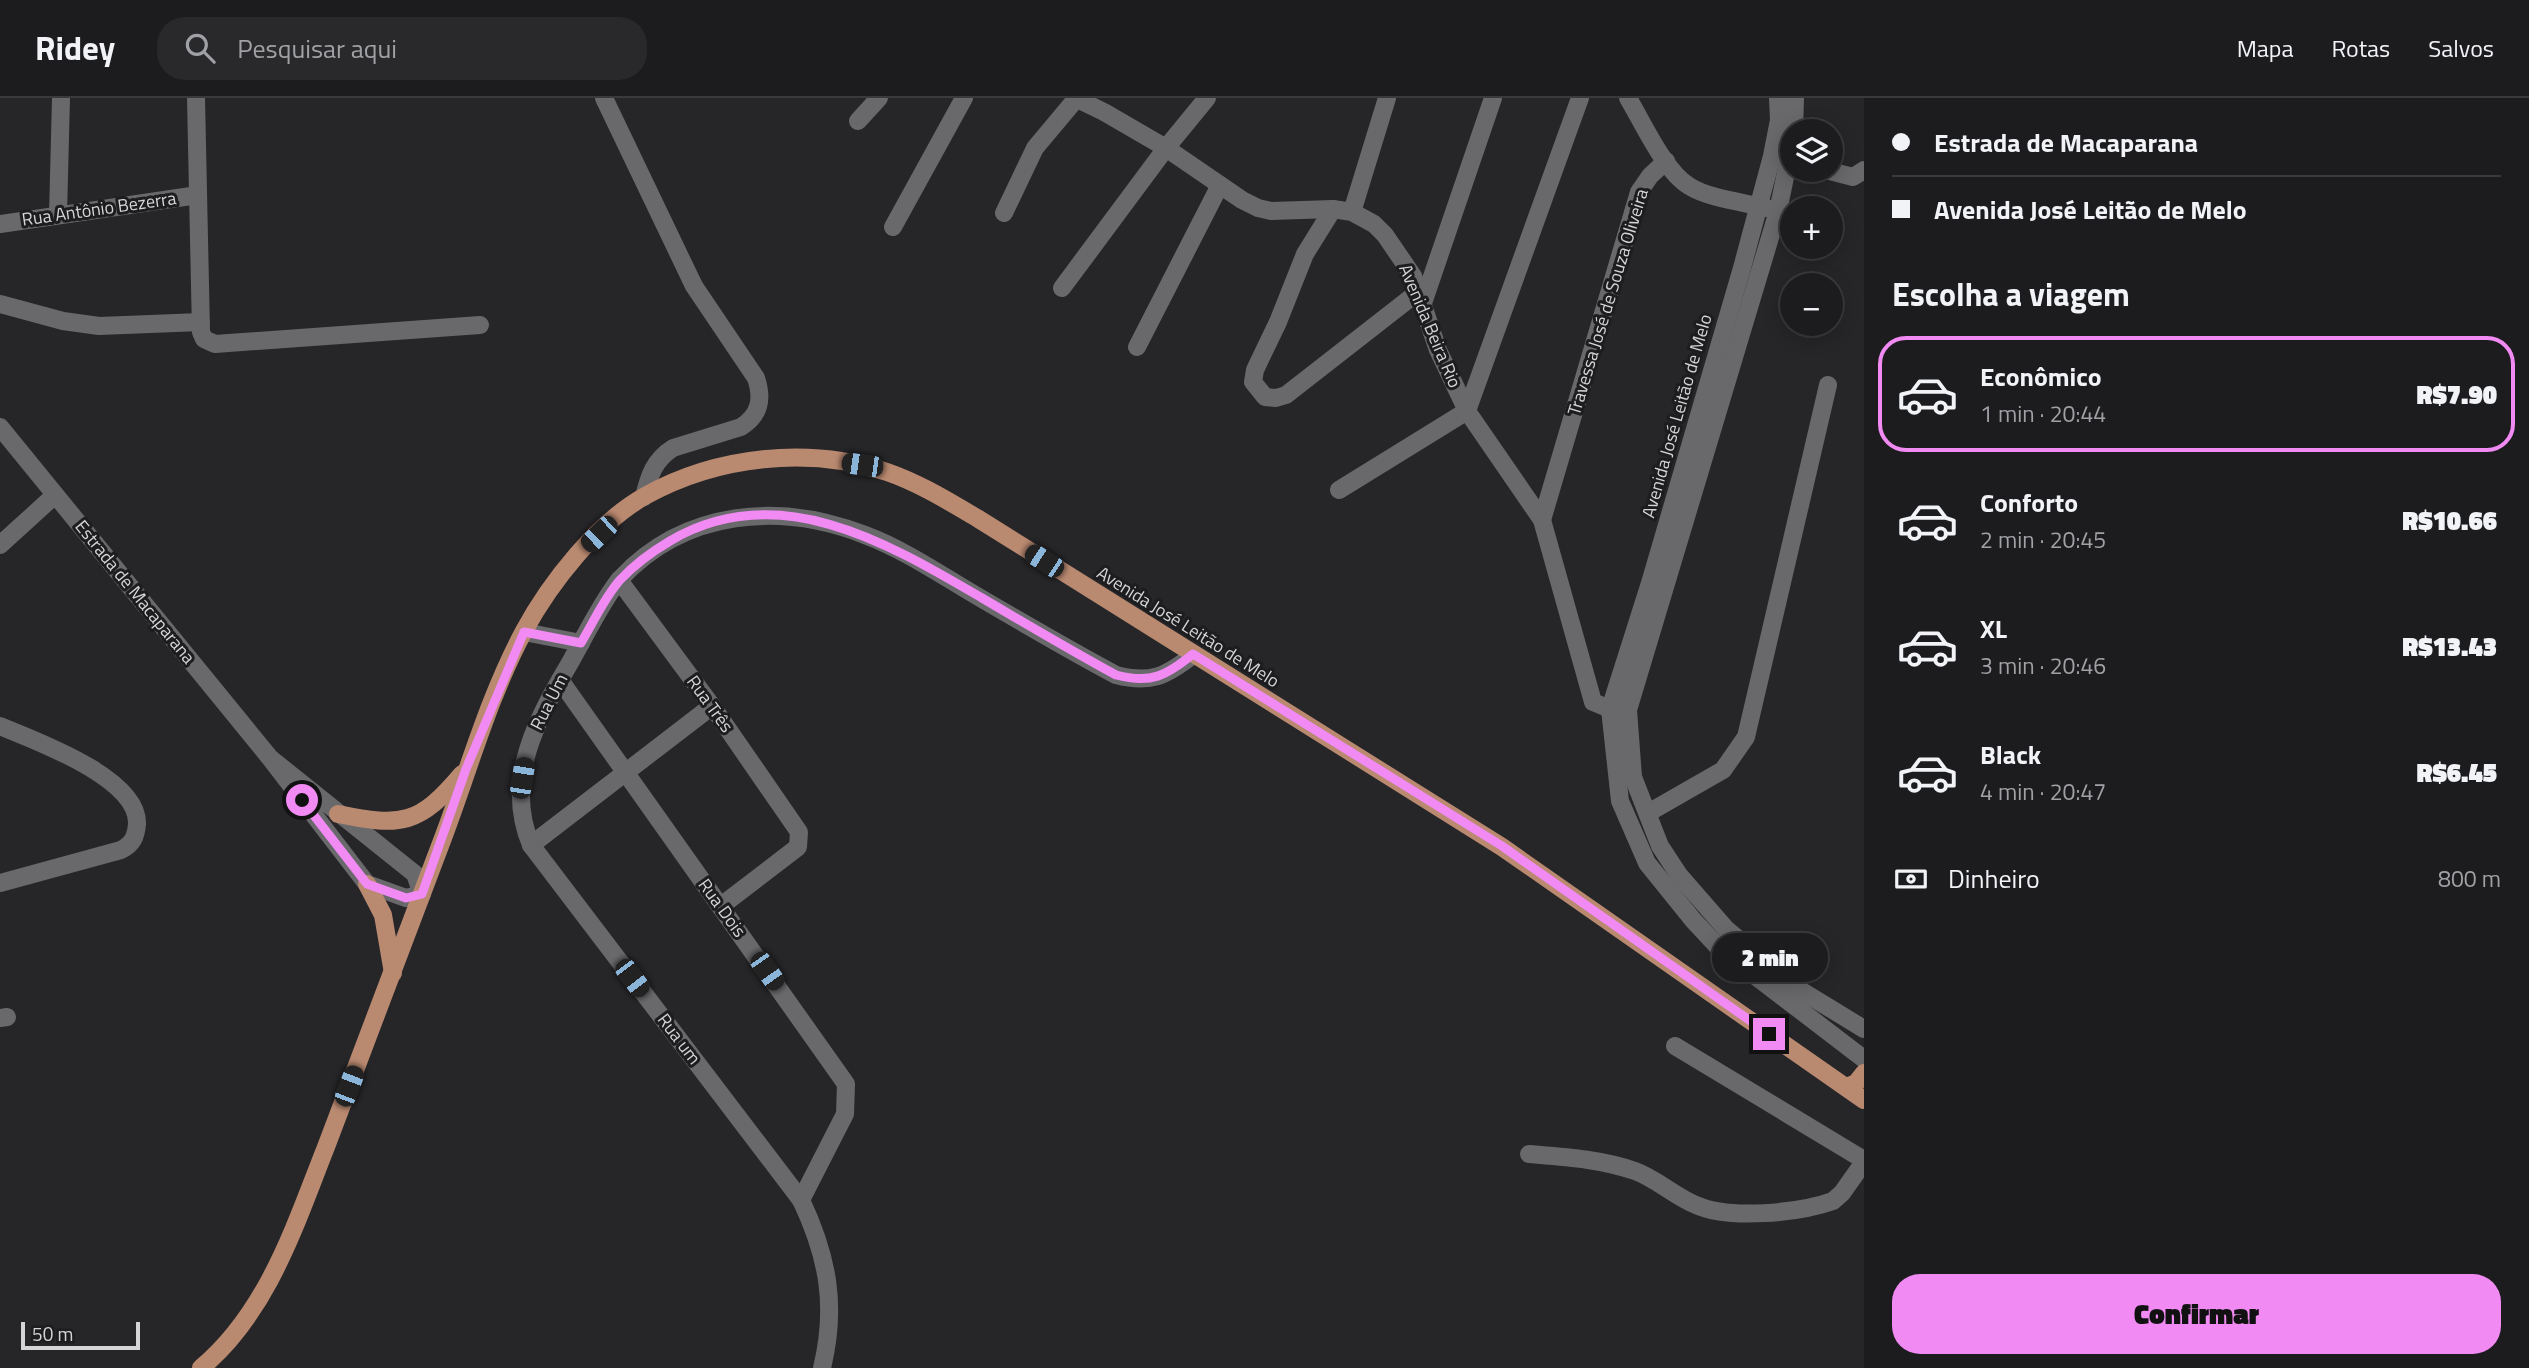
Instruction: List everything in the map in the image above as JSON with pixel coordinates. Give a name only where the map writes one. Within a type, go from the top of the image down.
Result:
[{"type":"main road","name":"Avenida José Leitão de Melo","points":[[201,1368],[233,1336],[281,1258],[393,975],[466,769],[524,632],[558,578],[616,517],[644,497],[702,472],[756,460],[789,457],[821,459],[887,472],[919,485],[977,517],[1502,846],[1864,1100]]},
{"type":"main road","points":[[338,814],[380,822],[412,817],[439,800],[466,769]]},
{"type":"main road","points":[[367,884],[383,915],[393,975]]},
{"type":"main road","points":[[1846,1087],[1856,1083],[1864,1073]]},
{"type":"street","points":[[58,215],[61,98]]},
{"type":"street","points":[[196,98],[201,327],[204,340],[215,344],[480,325]]},
{"type":"street","points":[[604,98],[694,286],[756,378],[760,390],[758,407],[751,421],[741,427],[673,448],[663,454],[649,475],[644,497]]},
{"type":"street","points":[[858,121],[879,98]]},
{"type":"street","points":[[893,226],[964,98]]},
{"type":"street","points":[[1004,213],[1035,148],[1075,98]]},
{"type":"street","name":"Avenida Beira Rio","points":[[1075,98],[1109,105],[1242,200],[1271,211],[1333,209],[1352,212],[1374,224],[1385,235],[1407,264],[1438,350],[1467,411],[1542,520],[1592,700],[1610,709]]},
{"type":"street","points":[[1062,288],[1166,148],[1207,98]]},
{"type":"street","points":[[1352,212],[1387,98]]},
{"type":"street","points":[[1333,209],[1305,254],[1278,322],[1255,370],[1253,382],[1265,397],[1286,395],[1420,299],[1493,98]]},
{"type":"street","points":[[1339,489],[1467,411],[1580,98]]},
{"type":"street","points":[[1628,98],[1666,161],[1690,187],[1778,211]]},
{"type":"street","name":"Avenida José Leitão de Melo","points":[[1778,98],[1780,125]]},
{"type":"street","points":[[1794,119],[1795,98]]},
{"type":"street","name":"Travessa José de Souza Oliveira","points":[[1542,520],[1639,192],[1650,176],[1666,161]]},
{"type":"street","name":"Avenida José Leitão de Melo","points":[[1780,166],[1759,205],[1628,709],[1625,779],[1620,801],[1647,863],[1720,949],[1864,1059]]},
{"type":"street","points":[[1843,174],[1853,177],[1864,170]]},
{"type":"street","name":"Avenida José Leitão de Melo","points":[[1782,182],[1778,211],[1610,709],[1625,779],[1648,813],[1660,846],[1672,865],[1726,929],[1800,990],[1864,1029]]},
{"type":"street","points":[[1137,347],[1220,185]]},
{"type":"street","name":"Rua Antônio Bezerra","points":[[0,224],[198,195]]},
{"type":"street","points":[[0,304],[63,321],[90,325],[201,327]]},
{"type":"street","points":[[1648,813],[1723,770],[1745,737],[1828,385]]},
{"type":"street","name":"Estrada de Macaparana","points":[[0,426],[270,758],[367,884]]},
{"type":"street","points":[[0,545],[55,495]]},
{"type":"street","name":"Rua Um","points":[[531,845],[522,817],[524,760],[538,719],[619,580],[660,547],[713,522],[731,517],[810,519],[867,536],[906,554],[1116,675],[1140,679],[1158,677],[1169,673],[1193,654]]},
{"type":"street","name":"Rua Três","points":[[619,580],[712,706],[797,829],[800,839],[797,847],[721,906]]},
{"type":"street","points":[[524,632],[581,643]]},
{"type":"street","name":"Rua Dois","points":[[560,680],[843,1078],[848,1090],[845,1114],[802,1200]]},
{"type":"street","points":[[531,845],[712,706]]},
{"type":"street","points":[[1610,709],[1628,709]]},
{"type":"street","points":[[0,726],[99,773],[121,789],[137,817],[131,844],[121,850],[0,883]]},
{"type":"street","name":"Estrada de Macaparana","points":[[270,758],[415,874],[422,894]]},
{"type":"street","name":"Rua um","points":[[531,845],[802,1200],[818,1235],[827,1271],[830,1302],[822,1368]]},
{"type":"street","points":[[367,884],[406,898],[422,894]]},
{"type":"street","points":[[1529,1154],[1610,1164],[1660,1183],[1698,1206],[1737,1213],[1833,1201],[1842,1193],[1864,1161],[1675,1046]]},
{"type":"route","points":[[302,800],[367,884],[406,898],[422,894],[453,813],[466,769],[524,632],[581,643],[619,580],[660,547],[713,522],[731,517],[810,519],[867,536],[906,554],[1116,675],[1130,679],[1158,677],[1169,673],[1193,654],[1502,846],[1769,1034]]}]
